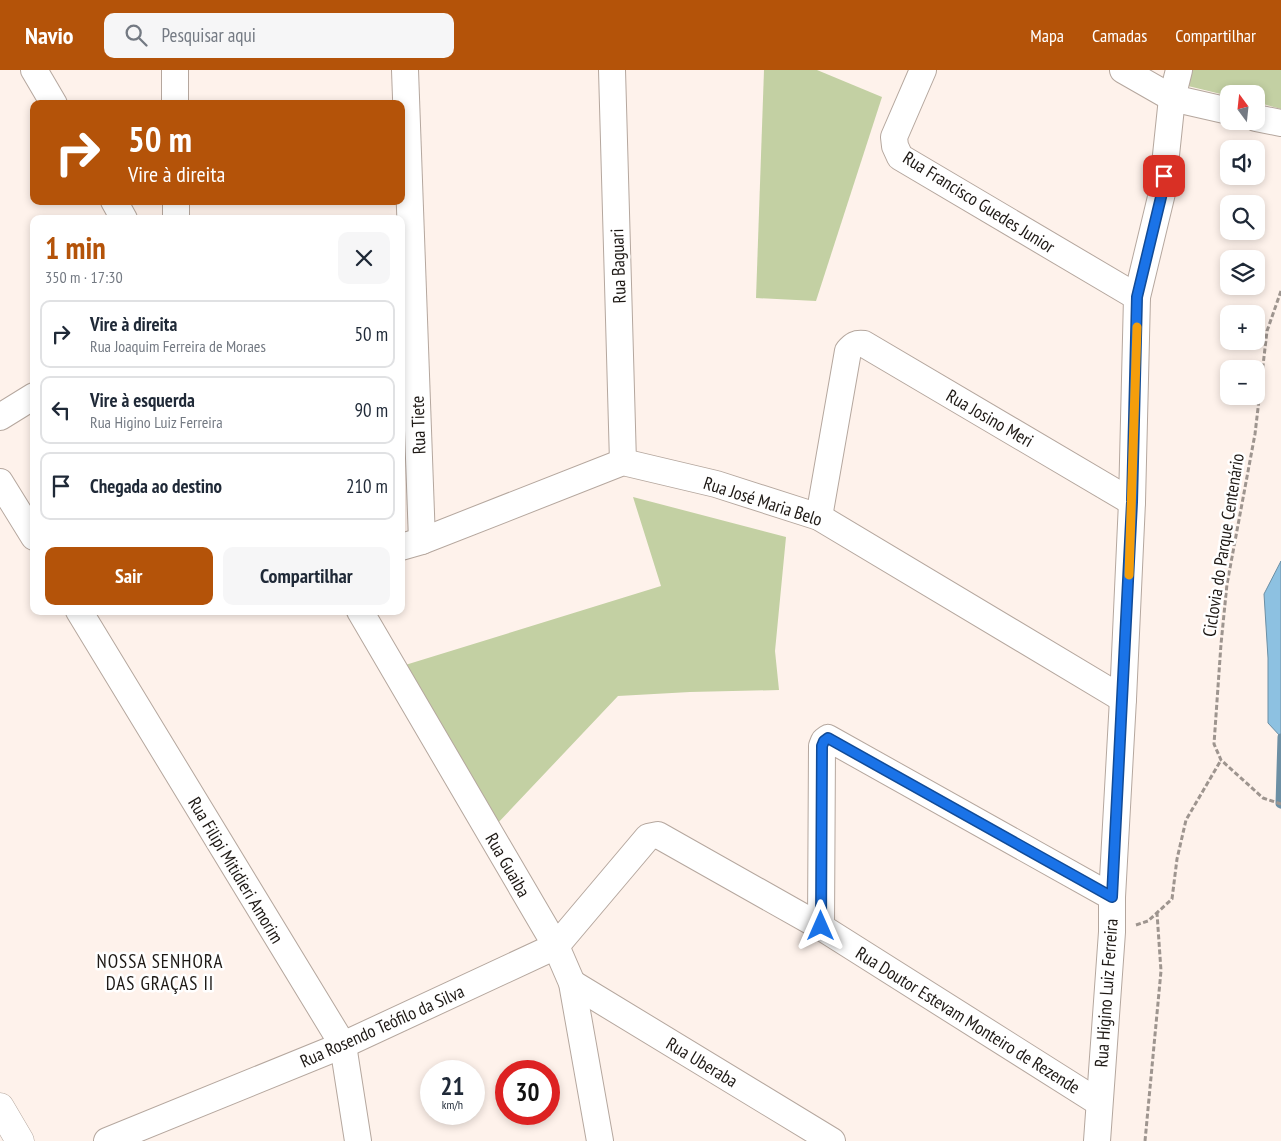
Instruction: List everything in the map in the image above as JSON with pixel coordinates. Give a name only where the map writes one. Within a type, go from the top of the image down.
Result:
[{"type":"main road","points":[[0,1107],[20,1141]]},
{"type":"street","points":[[34,70],[52,100]]},
{"type":"street","points":[[175,70],[175,100]]},
{"type":"street","name":"Rua Tiete","points":[[405,70],[412,544]]},
{"type":"street","name":"Rua Baguari","points":[[612,70],[623,462]]},
{"type":"street","name":"Rua Francisco Guedes Junior","points":[[923,70],[894,137],[895,146],[900,158],[1137,297]]},
{"type":"street","points":[[1124,70],[1172,98],[1220,109]]},
{"type":"street","name":"Rua Higino Luiz Ferreira","points":[[1097,1141],[1098,1102],[1112,932],[1112,897],[1132,502],[1137,297],[1162,193],[1172,98],[1179,70]]},
{"type":"street","points":[[1265,120],[1281,123]]},
{"type":"street","name":"Rua Josino Meri","points":[[819,517],[848,351],[852,346],[864,344],[1132,502]]},
{"type":"street","points":[[0,417],[30,398]]},
{"type":"street","points":[[412,544],[623,462]]},
{"type":"street","name":"Rua José Maria Belo","points":[[623,462],[716,484],[819,517],[1123,699]]},
{"type":"street","points":[[0,482],[30,531]]},
{"type":"street","name":"Rua Filipi Mitidieri Amorim","points":[[81,615],[343,1045],[358,1141]]},
{"type":"street","name":"Rua Guaiba","points":[[362,615],[556,946],[572,983],[600,1141]]},
{"type":"street","points":[[821,926],[822,746],[825,739],[830,738],[1112,897]]},
{"type":"street","name":"Rua Doutor Estevam Monteiro de Rezende","points":[[556,946],[648,837],[658,835],[821,926],[1098,1102]]},
{"type":"street","name":"Rua Rosendo Teófilo da Silva","points":[[107,1141],[207,1102],[343,1045],[556,946]]},
{"type":"street","name":"Rua Uberaba","points":[[572,983],[832,1141]]},
{"type":"path","name":"Ciclovia do Parque Centenário","points":[[1221,760],[1214,744],[1227,584],[1255,434],[1266,331],[1281,290]]},
{"type":"path","points":[[1112,932],[1148,921],[1172,899],[1177,859],[1186,820],[1221,760],[1263,798],[1281,804]]},
{"type":"path","points":[[1145,1141],[1161,971],[1157,913]]},
{"type":"green space","points":[[764,70],[817,70],[882,97],[816,301],[756,298]]},
{"type":"green space","points":[[1192,70],[1281,70],[1281,109],[1265,105],[1265,85],[1220,85],[1220,94],[1188,86]]},
{"type":"green space","points":[[633,497],[786,537],[775,651],[779,690],[618,696],[495,826],[402,666],[661,586]]},
{"type":"water","points":[[1281,561],[1281,737],[1268,723],[1268,658],[1264,594]]},
{"type":"waterway","points":[[1281,737],[1279,804],[1281,805]]},
{"type":"slow traffic","points":[[1129,575],[1137,327]]},
{"type":"district","name":"NOSSA SENHORA DAS GRAÇAS II","points":[[160,972]]},
{"type":"route","points":[[821,926],[822,746],[825,739],[828,738],[1112,897],[1132,502],[1137,297],[1162,193],[1164,176]]}]
